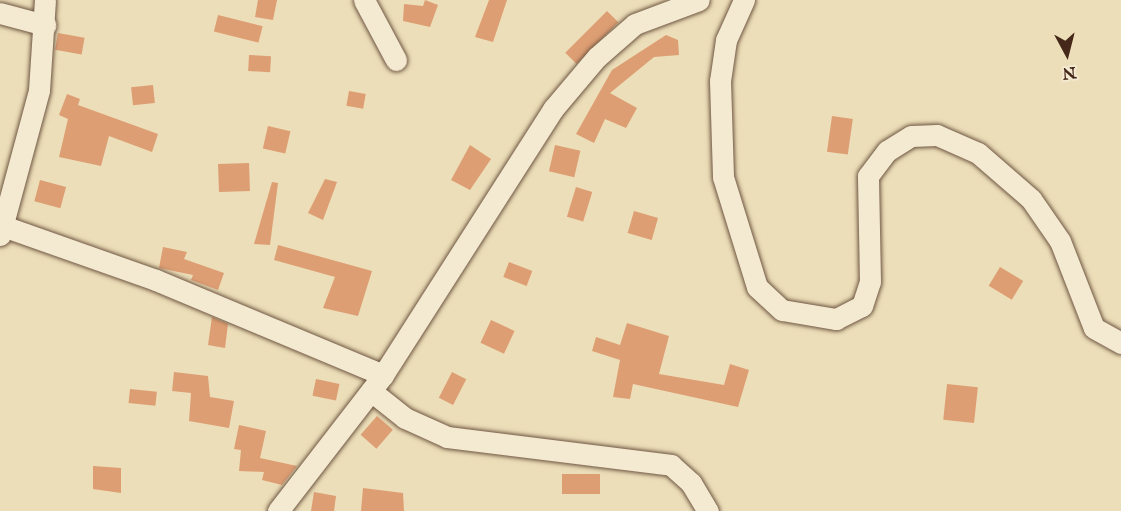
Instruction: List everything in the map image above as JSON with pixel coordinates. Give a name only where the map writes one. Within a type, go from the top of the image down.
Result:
[{"type":"street","points":[[45,0],[39,90],[1,228],[156,280],[377,383],[405,418],[447,437],[671,465],[691,483],[708,511]]},
{"type":"street","points":[[364,0],[396,60]]},
{"type":"street","points":[[278,511],[377,383],[553,109],[597,57],[635,24],[699,0]]},
{"type":"street","points":[[744,0],[726,40],[720,81],[723,177],[757,287],[782,310],[836,318],[862,306],[870,282],[868,176],[887,151],[911,136],[937,135],[978,153],[1031,199],[1060,241],[1094,328],[1121,343]]},
{"type":"street","points":[[0,13],[45,25]]},
{"type":"building","points":[[258,0],[277,0],[273,20],[255,17]]},
{"type":"building","points":[[425,0],[438,5],[430,27],[403,21],[404,4],[423,6]]},
{"type":"building","points":[[489,0],[507,0],[493,42],[475,37]]},
{"type":"building","points":[[607,11],[618,22],[577,64],[565,53]]},
{"type":"building","points":[[218,15],[263,26],[259,43],[214,31]]},
{"type":"building","points":[[58,33],[85,38],[82,54],[55,50]]},
{"type":"building","points":[[666,35],[678,40],[679,55],[654,57],[610,93],[637,108],[626,128],[605,119],[594,143],[576,134],[612,70]]},
{"type":"building","points":[[249,55],[271,56],[270,72],[248,71]]},
{"type":"building","points":[[153,85],[155,103],[133,105],[131,87]]},
{"type":"building","points":[[349,91],[366,94],[363,109],[346,106]]},
{"type":"building","points":[[67,94],[80,99],[78,105],[158,134],[152,152],[109,136],[101,166],[59,157],[68,119],[59,115]]},
{"type":"building","points":[[832,116],[853,119],[848,155],[827,152]]},
{"type":"building","points":[[268,126],[290,131],[285,154],[263,148]]},
{"type":"building","points":[[470,145],[491,159],[470,190],[451,180]]},
{"type":"building","points":[[555,145],[580,151],[574,177],[549,171]]},
{"type":"building","points":[[249,163],[250,191],[219,192],[218,164]]},
{"type":"building","points":[[325,179],[337,182],[323,220],[308,213]]},
{"type":"building","points":[[40,180],[66,187],[60,208],[34,201]]},
{"type":"building","points":[[272,182],[278,183],[270,245],[254,244]]},
{"type":"building","points":[[576,187],[592,192],[583,222],[567,217]]},
{"type":"building","points":[[634,211],[658,218],[652,240],[628,233]]},
{"type":"building","points":[[278,245],[372,271],[358,316],[323,308],[335,277],[274,260]]},
{"type":"building","points":[[163,247],[187,252],[184,259],[224,273],[218,290],[191,280],[193,275],[159,268]]},
{"type":"building","points":[[509,262],[532,271],[527,286],[503,277]]},
{"type":"building","points":[[1000,267],[1023,281],[1012,300],[989,286]]},
{"type":"building","points":[[212,317],[228,324],[225,348],[208,345]]},
{"type":"building","points":[[491,320],[515,331],[504,354],[480,343]]},
{"type":"building","points":[[627,323],[669,336],[659,374],[724,385],[730,364],[749,370],[738,407],[633,384],[630,399],[613,397],[620,360],[592,351],[596,337],[620,345]]},
{"type":"building","points":[[174,372],[208,376],[210,397],[234,401],[229,428],[189,421],[191,393],[172,391]]},
{"type":"building","points":[[452,372],[466,379],[453,405],[439,398]]},
{"type":"building","points":[[316,379],[339,384],[336,401],[312,396]]},
{"type":"building","points":[[947,384],[978,387],[974,423],[943,420]]},
{"type":"building","points":[[130,389],[157,392],[155,406],[129,403]]},
{"type":"building","points":[[377,416],[393,430],[376,449],[361,435]]},
{"type":"building","points":[[239,425],[266,431],[260,458],[297,466],[282,485],[262,480],[264,472],[239,471],[241,450],[234,449]]},
{"type":"building","points":[[93,466],[121,468],[121,493],[93,489]]},
{"type":"building","points":[[562,474],[600,474],[600,494],[562,494]]},
{"type":"building","points":[[363,488],[403,493],[404,511],[361,511]]},
{"type":"building","points":[[314,492],[336,496],[334,511],[311,511]]}]
